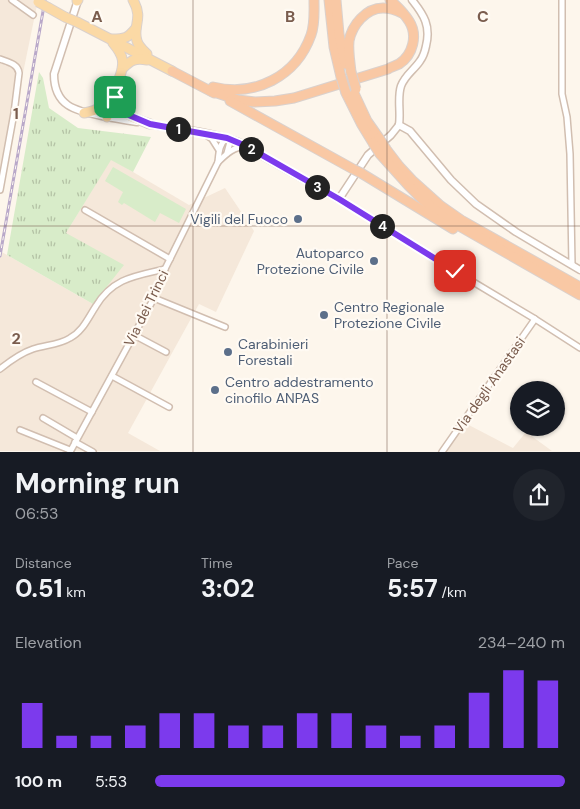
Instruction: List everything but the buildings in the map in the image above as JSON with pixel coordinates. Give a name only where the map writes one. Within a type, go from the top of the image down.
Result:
[{"type":"highway","points":[[172,71],[212,86],[228,89],[259,87],[274,80],[296,62],[305,50],[312,33],[314,0]]},
{"type":"highway","points":[[330,0],[334,47],[347,74]]},
{"type":"highway","points":[[336,0],[339,34],[347,74],[362,125],[375,137],[408,185],[424,201],[448,219],[580,295]]},
{"type":"highway","points":[[210,91],[238,100],[255,102],[275,101],[294,98],[399,64],[411,50],[414,42],[414,31],[404,14],[390,0]]},
{"type":"highway","points":[[347,74],[349,42],[356,24],[361,18],[366,13],[381,8],[388,8],[404,14]]},
{"type":"highway","points":[[172,71],[357,171],[435,219],[474,240],[495,247]]},
{"type":"highway","points":[[383,151],[441,206],[461,220],[580,287]]},
{"type":"main road","points":[[132,0],[138,12],[136,28],[138,45],[155,62]]},
{"type":"main road","points":[[36,1],[172,71]]},
{"type":"main road","points":[[110,38],[121,39],[128,36],[136,28]]},
{"type":"main road","points":[[110,38],[122,54],[123,68],[115,90],[110,95],[111,102],[124,113],[150,124]]},
{"type":"main road","points":[[123,68],[135,59],[155,62]]},
{"type":"main road","points":[[84,113],[95,111],[111,102]]},
{"type":"main road","points":[[107,117],[106,106],[111,102]]},
{"type":"street","points":[[12,0],[33,16]]},
{"type":"street","points":[[77,0],[54,74],[58,93],[71,108],[84,113],[204,133],[227,138],[246,146],[339,199],[536,319],[580,348]]},
{"type":"street","points":[[339,199],[368,155],[391,135],[399,125],[400,90],[407,75],[421,61],[428,37],[426,23],[412,0]]},
{"type":"street","points":[[562,0],[562,94],[567,117],[570,154],[572,265]]},
{"type":"street","points":[[0,59],[15,66],[19,73],[0,190]]},
{"type":"street","points":[[399,125],[410,131],[451,180],[476,204],[516,232],[580,270]]},
{"type":"street","points":[[204,133],[212,139],[219,150]]},
{"type":"street","points":[[226,153],[230,142],[227,138]]},
{"type":"street","name":"Via dei Trinci","points":[[218,162],[219,150],[227,138]]},
{"type":"street","name":"Via dei Trinci","points":[[70,451],[154,298],[165,269],[218,162],[226,153],[238,147],[246,146]]},
{"type":"street","points":[[86,210],[170,259]]},
{"type":"street","points":[[0,369],[13,359],[31,350],[70,338],[79,332],[86,324],[96,305],[109,289],[117,283],[134,276],[165,269]]},
{"type":"street","points":[[154,298],[225,327]]},
{"type":"street","name":"Via degli Anastasi","points":[[442,452],[536,319]]},
{"type":"street","points":[[134,335],[166,352]]},
{"type":"street","points":[[112,376],[169,407]]},
{"type":"street","points":[[36,382],[92,412]]},
{"type":"street","points":[[43,418],[92,452]]},
{"type":"street","points":[[20,430],[70,451]]},
{"type":"shaded area","points":[[0,0],[38,0],[0,185]]},
{"type":"shaded area","points":[[111,159],[189,205],[225,188],[254,231],[216,312],[199,304],[128,433],[160,451],[0,451],[0,251],[93,304],[66,233]]},
{"type":"shaded area","points":[[465,423],[513,448],[523,436],[531,436],[552,451],[446,452]]},
{"type":"green space","points":[[39,72],[43,78],[49,108],[78,128],[151,137],[133,172],[111,160],[66,233],[124,265],[93,304],[7,255]]},
{"type":"green space","points":[[113,167],[186,209],[179,223],[160,213],[155,222],[124,203],[122,205],[118,202],[123,192],[105,181]]},
{"type":"railway","points":[[0,256],[45,0]]},
{"type":"place","name":"Vigili del Fuoco","points":[[298,219]]},
{"type":"place","name":"Autoparco Protezione Civile","points":[[374,261]]},
{"type":"place","name":"Centro Regionale Protezione Civile","points":[[324,315]]},
{"type":"place","name":"Carabinieri Forestali","points":[[228,352]]},
{"type":"place","name":"Centro addestramento cinofilo ANPAS","points":[[215,390]]},
{"type":"route","points":[[115,97],[115,102],[124,113],[150,124],[227,138],[246,146],[339,199],[455,271]]}]
